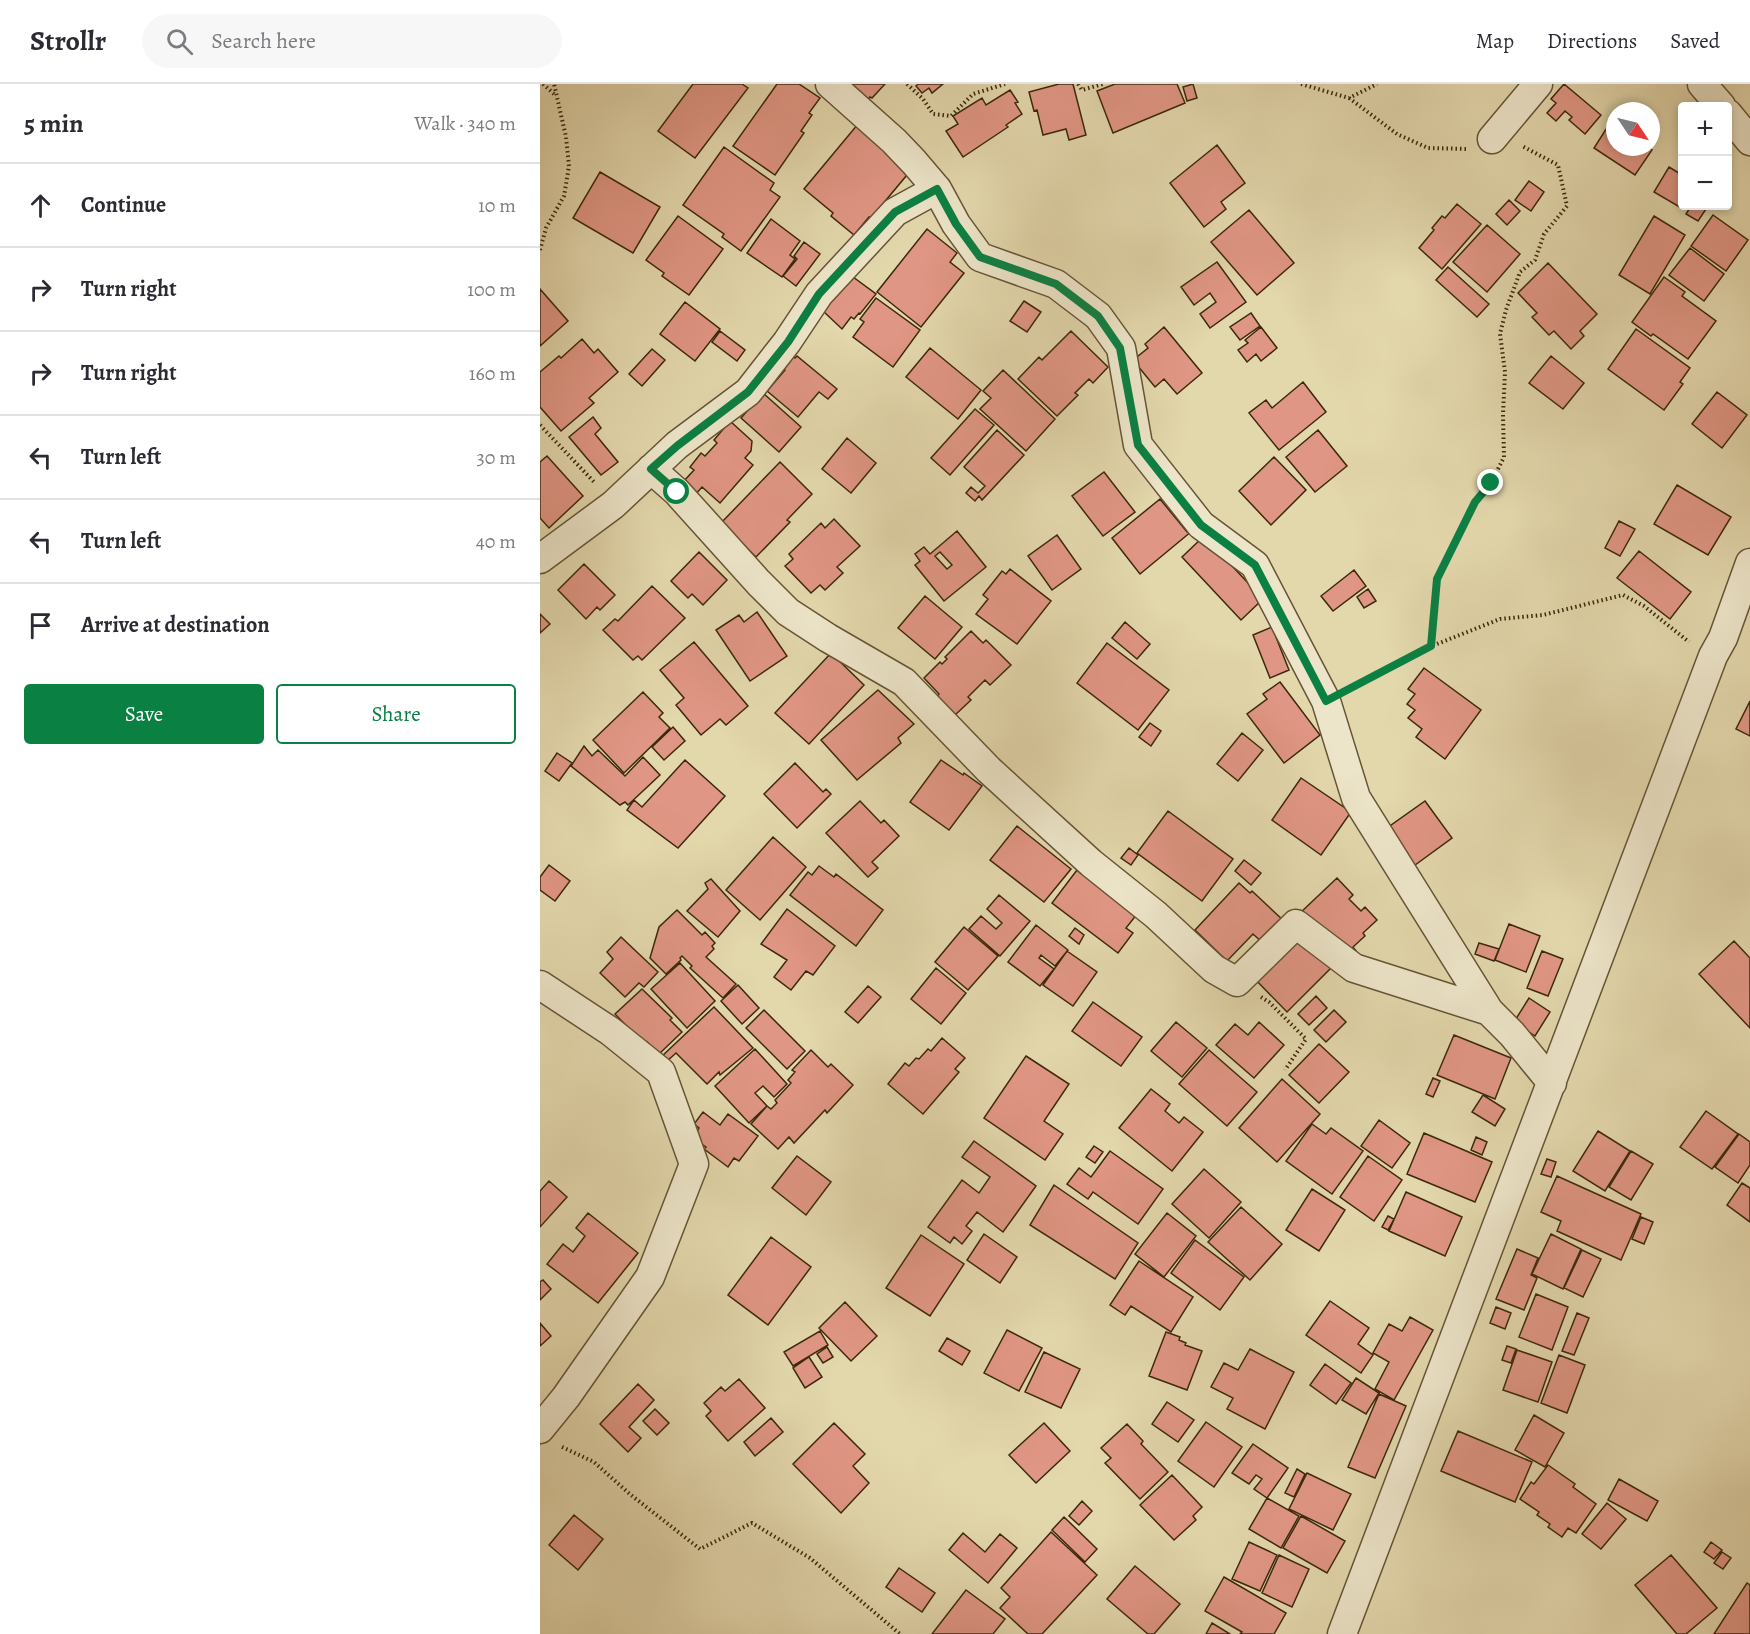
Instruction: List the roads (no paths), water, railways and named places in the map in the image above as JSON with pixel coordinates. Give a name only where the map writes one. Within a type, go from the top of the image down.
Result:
[{"type":"street","points":[[830,84],[894,141],[937,189],[956,224],[980,257],[1056,284],[1098,316],[1120,348],[1138,445],[1201,525],[1255,565],[1326,701],[1356,798],[1490,1011],[1552,1083]]},
{"type":"street","points":[[1492,139],[1538,84]]},
{"type":"street","points":[[1702,84],[1718,102]]},
{"type":"street","points":[[1732,119],[1750,141]]},
{"type":"street","points":[[540,559],[613,505],[677,446],[748,392],[788,342],[819,294],[895,212],[937,189]]},
{"type":"street","points":[[651,469],[677,492],[788,612],[904,682],[989,770],[1091,863],[1156,915],[1214,969],[1237,982],[1296,924],[1354,968],[1490,1011]]},
{"type":"street","points":[[1342,1634],[1750,563]]},
{"type":"street","points":[[540,985],[610,1031],[661,1072],[694,1164],[650,1277],[566,1397],[549,1437]]}]
